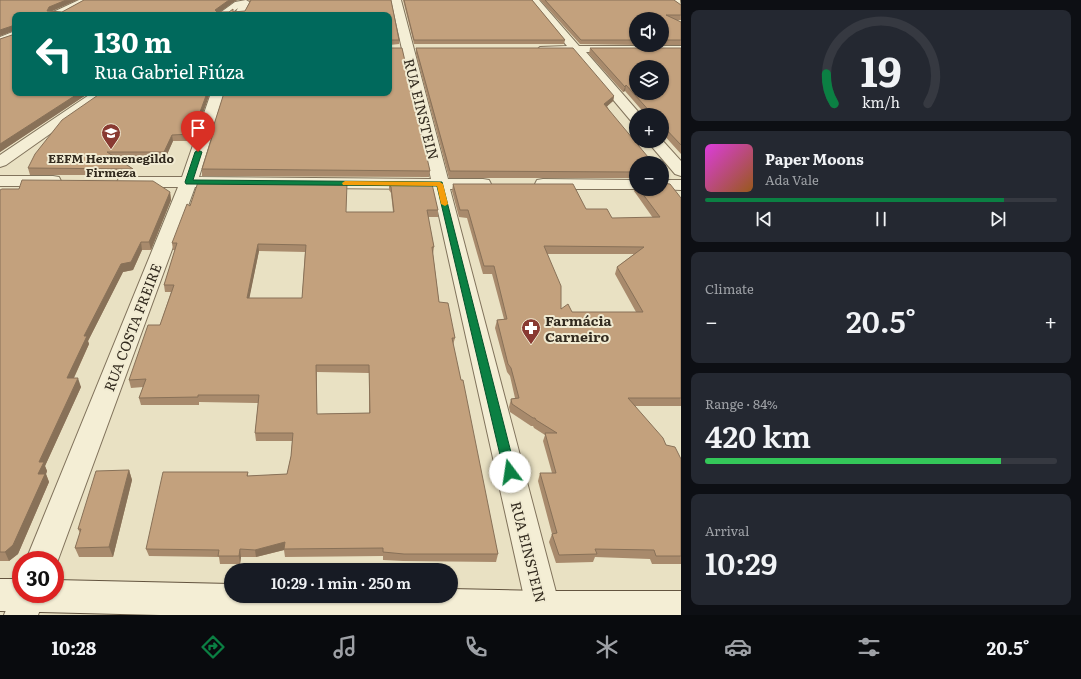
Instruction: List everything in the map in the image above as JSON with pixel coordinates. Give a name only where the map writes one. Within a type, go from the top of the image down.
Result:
[{"type":"street","points":[[61,12],[87,0]]},
{"type":"street","points":[[222,12],[241,0]]},
{"type":"street","points":[[248,12],[253,0]]},
{"type":"street","name":"RUA EINSTEIN","points":[[396,0],[544,611]]},
{"type":"street","points":[[534,0],[629,110]]},
{"type":"street","points":[[674,0],[681,5]]},
{"type":"street","points":[[226,12],[238,4],[246,3],[242,12]]},
{"type":"street","points":[[0,40],[12,35]]},
{"type":"street","points":[[0,47],[12,47]]},
{"type":"street","points":[[529,49],[681,49]]},
{"type":"street","points":[[0,162],[97,96]]},
{"type":"street","name":"RUA COSTA FREIRE","points":[[45,551],[188,182],[217,96]]},
{"type":"street","points":[[661,148],[681,171]]},
{"type":"street","points":[[0,181],[71,182]]},
{"type":"street","points":[[110,182],[503,184]]},
{"type":"street","points":[[526,184],[629,185]]},
{"type":"street","points":[[669,185],[681,185]]},
{"type":"street","points":[[64,601],[544,611],[681,607]]},
{"type":"building","points":[[0,0],[66,0],[49,7],[47,11],[62,12],[12,12],[12,26],[0,30]]},
{"type":"building","points":[[84,0],[229,0],[215,10],[217,12],[62,12]]},
{"type":"building","points":[[251,0],[391,0],[399,40],[392,40],[392,12],[233,12],[245,11]]},
{"type":"building","points":[[404,0],[532,0],[565,40],[414,40]]},
{"type":"building","points":[[545,0],[674,0],[681,5],[681,15],[669,15],[669,12],[629,12],[629,40],[581,40]]},
{"type":"building","points":[[669,16],[681,22],[681,40],[669,40]]},
{"type":"building","points":[[12,35],[12,96],[74,96],[0,144],[0,39]]},
{"type":"building","points":[[392,48],[402,48],[430,171],[202,169],[213,134],[211,134],[223,96],[392,96]]},
{"type":"building","points":[[416,48],[573,48],[614,96],[604,104],[629,134],[629,148],[641,148],[647,156],[629,156],[629,172],[450,171]]},
{"type":"building","points":[[590,48],[629,48],[629,52],[669,52],[669,48],[681,48],[681,145],[669,132],[669,108],[647,108],[640,100],[669,100],[669,60],[629,60],[629,88],[626,85],[625,87]]},
{"type":"building","name":"EEFM Hermenegildo Firmeza","points":[[97,96],[206,96],[192,134],[172,135],[164,152],[107,152],[133,169],[28,168],[35,154],[62,120]]},
{"type":"building","points":[[22,180],[153,181],[170,192],[149,242],[141,242],[131,262],[121,264],[84,336],[87,336],[67,378],[78,378],[39,462],[44,462],[38,474],[45,474],[13,545],[5,552],[0,552],[0,190],[19,189]]},
{"type":"building","points":[[198,182],[347,183],[346,212],[394,212],[391,187],[389,184],[432,184],[438,210],[427,210],[434,247],[432,247],[439,302],[448,303],[455,338],[452,338],[461,380],[463,380],[498,554],[404,554],[383,552],[383,548],[284,549],[285,542],[255,550],[240,549],[239,556],[218,556],[219,550],[146,549],[163,472],[248,472],[247,476],[287,474],[291,456],[293,433],[255,433],[259,395],[198,395],[198,397],[139,398],[146,379],[129,380],[148,325],[160,325],[174,285],[164,285],[177,243],[172,243],[187,204],[190,206]],"holes":[[[258,244],[306,245],[302,298],[247,298]],[[316,365],[369,365],[370,413],[317,414]]]},
{"type":"building","points":[[453,184],[573,184],[586,209],[607,209],[612,218],[660,217],[644,196],[669,196],[670,184],[681,198],[681,398],[628,398],[663,438],[666,445],[675,447],[681,459],[681,556],[656,556],[654,550],[595,549],[597,554],[559,555],[552,534],[557,533],[540,473],[556,473],[545,433],[557,433],[512,404],[511,399],[519,398],[511,368],[508,364],[497,320],[507,319],[494,266],[484,266],[468,210],[460,210]],"holes":[[[544,246],[644,247],[617,267],[643,312],[572,312],[568,304],[561,309],[561,286]]]},
{"type":"building","points":[[129,470],[109,547],[75,548],[81,529],[78,529],[96,471]]},
{"type":"slow traffic","points":[[345,183],[440,184],[445,204]]},
{"type":"place","name":"EEFM Hermenegildo Firmeza","points":[[111,150]]},
{"type":"place","name":"Farmácia Carneiro","points":[[531,345]]},
{"type":"route","points":[[198,152],[188,182],[440,184],[510,472]]}]
